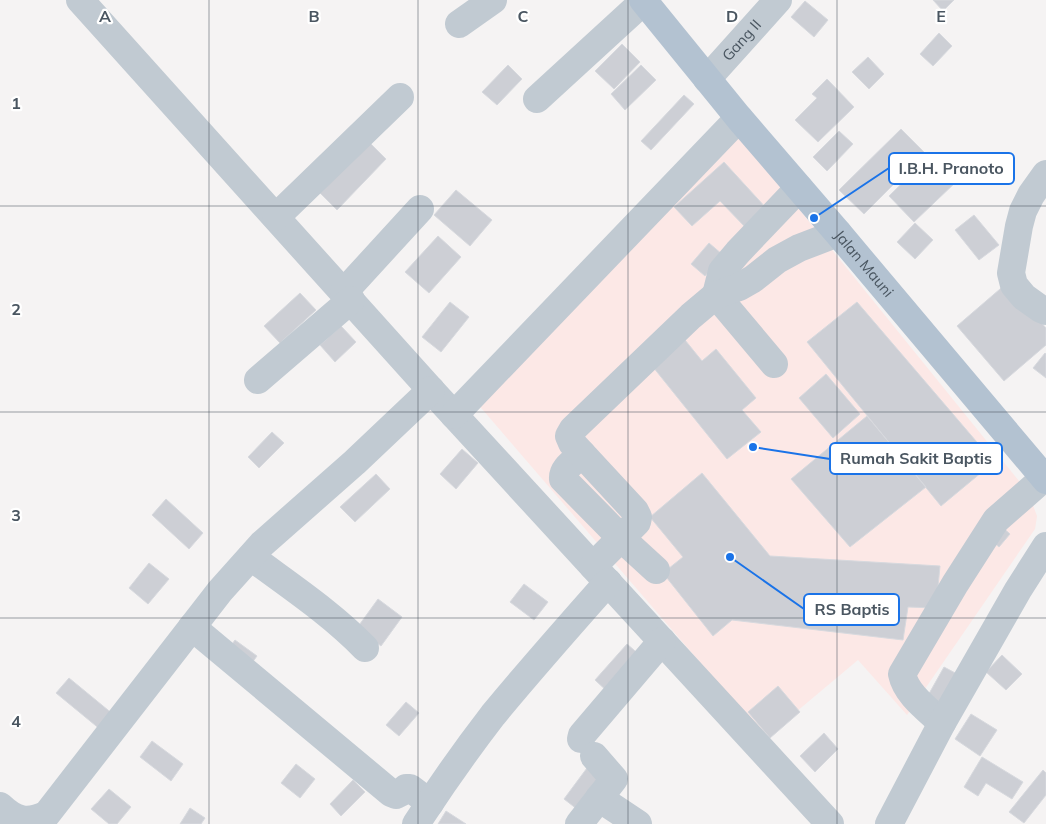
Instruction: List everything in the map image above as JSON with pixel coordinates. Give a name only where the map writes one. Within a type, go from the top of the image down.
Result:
[{"type":"main road","name":"Jalan Mauni","points":[[644,1],[739,118],[1045,479]]},
{"type":"street","points":[[80,0],[431,390],[662,641],[821,821]]},
{"type":"street","points":[[459,24],[493,0]]},
{"type":"street","name":"Gang II","points":[[707,79],[778,0]]},
{"type":"street","points":[[538,99],[644,1]]},
{"type":"street","points":[[276,217],[400,98]]},
{"type":"street","points":[[454,415],[739,118]]},
{"type":"street","points":[[1046,174],[1031,195],[1024,210],[1019,226],[1011,273],[1014,285],[1024,297],[1046,311]]},
{"type":"street","points":[[716,295],[722,271],[800,188]]},
{"type":"street","points":[[258,380],[347,296],[420,210]]},
{"type":"street","points":[[192,627],[391,793],[396,795],[406,788],[410,788],[423,814],[493,716],[538,663],[600,574],[621,538],[637,522],[638,517],[634,511],[572,443],[570,436],[573,429],[690,316],[716,295],[739,287],[754,279],[777,260],[799,248],[838,233]]},
{"type":"street","points":[[716,295],[774,364]]},
{"type":"street","points":[[0,806],[20,822],[29,823],[39,820],[47,814],[220,591],[262,544],[322,492],[431,390]]},
{"type":"street","points":[[942,723],[910,692],[902,674],[955,584],[996,520],[1045,479]]},
{"type":"street","points":[[621,538],[656,570]]},
{"type":"street","points":[[889,824],[942,723],[1018,590],[1046,546]]},
{"type":"street","points":[[251,557],[350,633],[365,648]]},
{"type":"street","points":[[579,824],[614,779],[587,748],[582,735],[662,641]]},
{"type":"street","points":[[600,798],[638,824]]},
{"type":"shaded area","points":[[739,135],[1028,492],[1037,516],[1035,529],[907,715],[858,660],[765,738],[476,402]]},
{"type":"building","points":[[933,0],[954,0],[943,11]]},
{"type":"building","points":[[805,1],[828,20],[814,37],[791,17]]},
{"type":"building","points":[[939,33],[952,46],[933,66],[920,54]]},
{"type":"building","points":[[622,44],[640,62],[614,89],[595,71]]},
{"type":"building","points":[[868,57],[884,74],[869,89],[852,72]]},
{"type":"building","points":[[508,65],[522,79],[497,105],[482,92]]},
{"type":"building","points":[[641,65],[656,80],[625,110],[611,94]]},
{"type":"building","points":[[827,79],[854,107],[818,142],[795,120],[817,98],[812,94]]},
{"type":"building","points":[[684,95],[694,104],[651,150],[641,141]]},
{"type":"building","points":[[901,129],[925,153],[864,214],[839,190]]},
{"type":"building","points":[[839,131],[853,144],[827,171],[813,157]]},
{"type":"building","points":[[367,140],[386,159],[337,210],[317,190]]},
{"type":"building","points":[[932,154],[957,181],[914,222],[889,196]]},
{"type":"building","points":[[724,162],[768,210],[747,229],[720,201],[692,226],[674,207]]},
{"type":"building","points":[[456,190],[492,220],[470,246],[434,215]]},
{"type":"building","points":[[974,215],[999,245],[979,260],[955,230]]},
{"type":"building","points":[[915,223],[933,240],[915,259],[897,242]]},
{"type":"building","points":[[438,236],[461,257],[429,293],[405,272]]},
{"type":"building","points":[[709,243],[723,255],[705,276],[691,264]]},
{"type":"building","points":[[1007,283],[1046,328],[1046,345],[1004,381],[957,326]]},
{"type":"building","points":[[300,293],[316,310],[280,343],[264,326]]},
{"type":"building","points":[[450,302],[469,317],[441,352],[422,337]]},
{"type":"building","points":[[857,302],[994,462],[941,506],[807,342]]},
{"type":"building","points":[[341,326],[356,342],[335,362],[320,345]]},
{"type":"building","points":[[685,340],[702,361],[716,349],[756,398],[742,410],[761,432],[727,459],[653,367]]},
{"type":"building","points":[[1046,354],[1046,378],[1033,368]]},
{"type":"building","points":[[826,374],[860,414],[833,438],[799,398]]},
{"type":"building","points":[[867,416],[926,487],[850,547],[791,479]]},
{"type":"building","points":[[272,432],[284,443],[259,468],[248,457]]},
{"type":"building","points":[[462,449],[478,463],[456,489],[440,474]]},
{"type":"building","points":[[702,473],[770,556],[940,566],[936,608],[908,607],[903,640],[732,620],[713,636],[663,573],[683,557],[650,517]]},
{"type":"building","points":[[376,474],[390,489],[355,522],[340,507]]},
{"type":"building","points":[[166,499],[203,533],[189,549],[152,515]]},
{"type":"building","points":[[1000,525],[1010,534],[999,547],[989,538]]},
{"type":"building","points":[[149,563],[169,579],[148,604],[129,588]]},
{"type":"building","points":[[524,584],[548,602],[534,620],[510,602]]},
{"type":"building","points":[[378,599],[402,617],[381,646],[357,628]]},
{"type":"building","points":[[235,640],[257,656],[249,667],[227,651]]},
{"type":"building","points":[[627,644],[642,657],[609,693],[595,680]]},
{"type":"building","points":[[1002,655],[1022,674],[1006,690],[986,672]]},
{"type":"building","points":[[944,667],[959,675],[942,705],[926,699]]},
{"type":"building","points":[[69,678],[114,715],[101,730],[56,693]]},
{"type":"building","points":[[778,686],[800,712],[770,738],[748,712]]},
{"type":"building","points":[[406,702],[419,713],[399,736],[386,725]]},
{"type":"building","points":[[971,714],[997,730],[980,756],[955,739]]},
{"type":"building","points":[[824,733],[838,749],[815,772],[800,756]]},
{"type":"building","points":[[152,741],[183,764],[171,781],[140,757]]},
{"type":"building","points":[[982,757],[1023,782],[1012,799],[986,783],[978,796],[964,787]]},
{"type":"building","points":[[296,764],[315,779],[300,798],[281,783]]},
{"type":"building","points":[[587,768],[605,783],[582,813],[564,799]]},
{"type":"building","points":[[1043,770],[1046,773],[1046,795],[1024,823],[1009,812]]},
{"type":"building","points":[[353,780],[365,792],[341,816],[330,804]]},
{"type":"building","points":[[109,789],[131,807],[117,824],[109,824],[91,809]]},
{"type":"building","points":[[190,808],[205,818],[201,824],[180,824]]},
{"type":"building","points":[[446,811],[466,824],[438,824]]},
{"type":"place","name":"I.B.H. Pranoto","points":[[814,218]]},
{"type":"place","name":"Rumah Sakit Baptis","points":[[753,447]]},
{"type":"place","name":"RS Baptis","points":[[730,557]]}]
